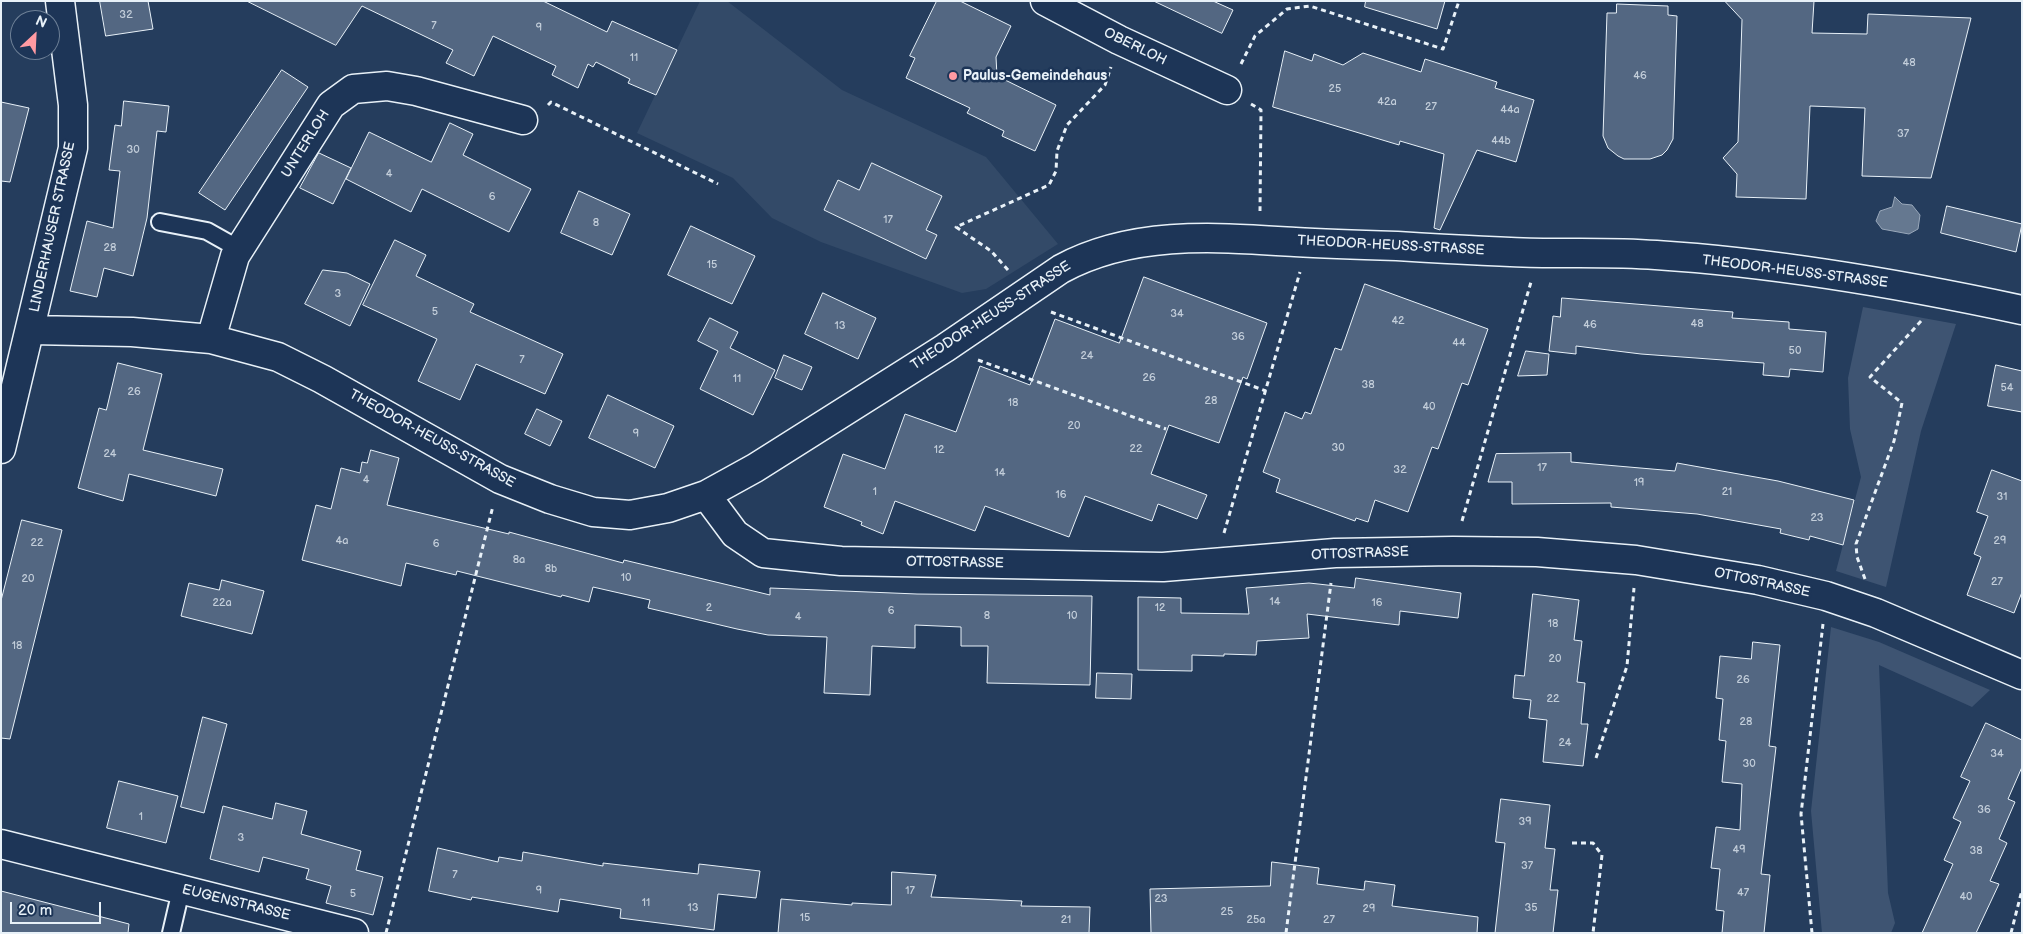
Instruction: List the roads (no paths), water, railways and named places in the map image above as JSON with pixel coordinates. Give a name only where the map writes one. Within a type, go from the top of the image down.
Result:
[{"type":"street","name":"LINDERHAUSER STRASSE","points":[[1,449],[73,148],[74,105],[60,1]]},
{"type":"street","name":"OBERLOH","points":[[1045,1],[1120,40],[1227,90]]},
{"type":"street","name":"UNTERLOH","points":[[211,339],[235,256],[331,105],[353,89],[387,86],[416,91],[523,120]]},
{"type":"street","name":"THEODOR-HEUSS-STRASSE","points":[[30,330],[132,332],[211,339],[278,357],[322,379],[500,479],[550,499],[593,512],[630,515],[668,508],[706,495],[755,468],[945,348],[995,315],[1021,295],[1081,258],[1121,245],[1154,240],[1185,238],[1260,240],[1540,253],[1655,255],[1826,273],[1946,294],[2022,310]]},
{"type":"street","name":"OTTOSTRASSE","points":[[706,495],[735,534],[763,553],[841,561],[1163,567],[1335,553],[1453,551],[1537,552],[1636,560],[1758,580],[1826,596],[1876,613],[2022,675]]},
{"type":"street","name":"EUGENSTRASSE","points":[[1,844],[354,933]]},
{"type":"lane","points":[[160,222],[207,231],[240,249]]},
{"type":"lane","points":[[170,933],[181,890]]},
{"type":"place","name":"Paulus-Gemeindehaus","points":[[953,76]]}]
